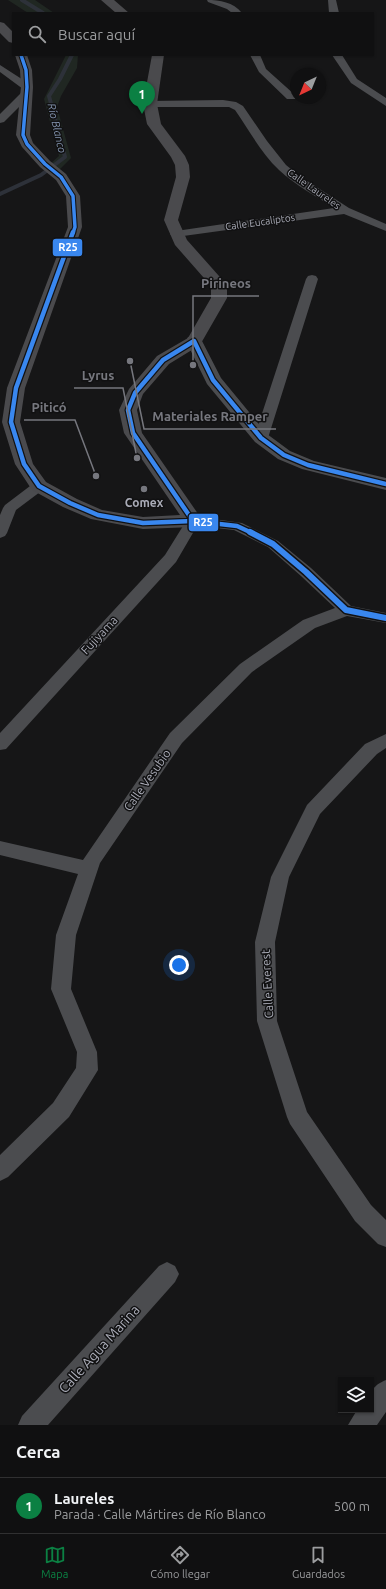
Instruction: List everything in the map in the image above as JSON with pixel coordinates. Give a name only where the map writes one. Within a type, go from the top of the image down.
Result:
[{"type":"main road","points":[[107,0],[122,12]]},
{"type":"main road","points":[[0,26],[12,38]]},
{"type":"main road","points":[[21,56],[26,70],[27,90],[23,135],[27,144],[45,164],[61,177],[73,196],[74,227],[16,388],[11,422],[24,464],[38,486],[70,503],[98,515],[143,523],[193,521]]},
{"type":"main road","points":[[158,56],[150,104],[154,124],[178,156],[182,165],[183,177],[171,220],[180,242],[219,285],[219,298],[194,341],[163,360],[135,394],[128,410],[133,433],[193,521]]},
{"type":"street","points":[[211,0],[230,7],[236,12]]},
{"type":"street","points":[[332,0],[334,12]]},
{"type":"street","points":[[255,56],[262,70],[290,96]]},
{"type":"street","points":[[337,56],[354,80],[386,103]]},
{"type":"street","points":[[0,68],[27,90],[0,120]]},
{"type":"street","name":"Calle Laureles","points":[[150,104],[232,104],[239,108],[263,144],[282,167],[297,179],[345,210],[386,228]]},
{"type":"street","name":"Calle Eucaliptos","points":[[176,234],[345,210]]},
{"type":"street","points":[[261,438],[312,279]]},
{"type":"street","points":[[194,341],[213,380],[261,438],[284,455],[308,465],[386,484]]},
{"type":"street","points":[[0,533],[10,508],[38,486]]},
{"type":"street","points":[[193,521],[237,526],[273,544],[306,572],[346,610],[386,618]]},
{"type":"street","name":"Fujiyama","points":[[0,744],[170,558],[193,521]]},
{"type":"street","name":"Calle Vesubio","points":[[0,1170],[61,1110],[87,1070],[87,1052],[61,989],[66,935],[92,860],[176,738],[246,668],[309,624],[346,610]]},
{"type":"street","name":"Calle Everest","points":[[386,740],[371,749],[314,810],[280,877],[264,942],[267,1021],[298,1117],[363,1213],[386,1236]]},
{"type":"street","points":[[0,848],[88,869]]},
{"type":"street","name":"Calle Agua Marina","points":[[31,1425],[167,1274]]},
{"type":"street","points":[[361,1425],[386,1392]]},
{"type":"shaded area","points":[[8,0],[35,0],[53,12],[26,12]]},
{"type":"shaded area","points":[[66,56],[78,56],[77,68],[61,96],[57,107],[71,158],[59,170],[50,164],[59,156],[44,99]]},
{"type":"waterway","name":"Río Blanco","points":[[22,0],[41,12]]},
{"type":"waterway","name":"Río Blanco","points":[[0,194],[41,175],[65,157],[49,96],[60,79],[72,56]]},
{"type":"transit line","name":"R25","points":[[21,56],[26,70],[27,87],[23,135],[27,144],[45,164],[61,177],[73,196],[75,227],[16,388],[11,422],[24,464],[39,486],[70,503],[98,515],[143,523],[193,521],[237,526],[273,544],[306,572],[346,610],[386,618]]},
{"type":"transit line","name":"R25","points":[[193,521],[133,433],[128,410],[135,393],[163,360],[194,341],[213,380],[261,438],[284,455],[308,465],[386,484]]},
{"type":"place","name":"Laureles","points":[[142,114]]},
{"type":"place","name":"Materiales Ramper","points":[[130,361]]},
{"type":"place","name":"Pirineos","points":[[193,365]]},
{"type":"place","name":"Lyrus","points":[[137,458]]},
{"type":"place","name":"Piticó","points":[[96,476]]},
{"type":"place","name":"Comex","points":[[144,489]]}]
